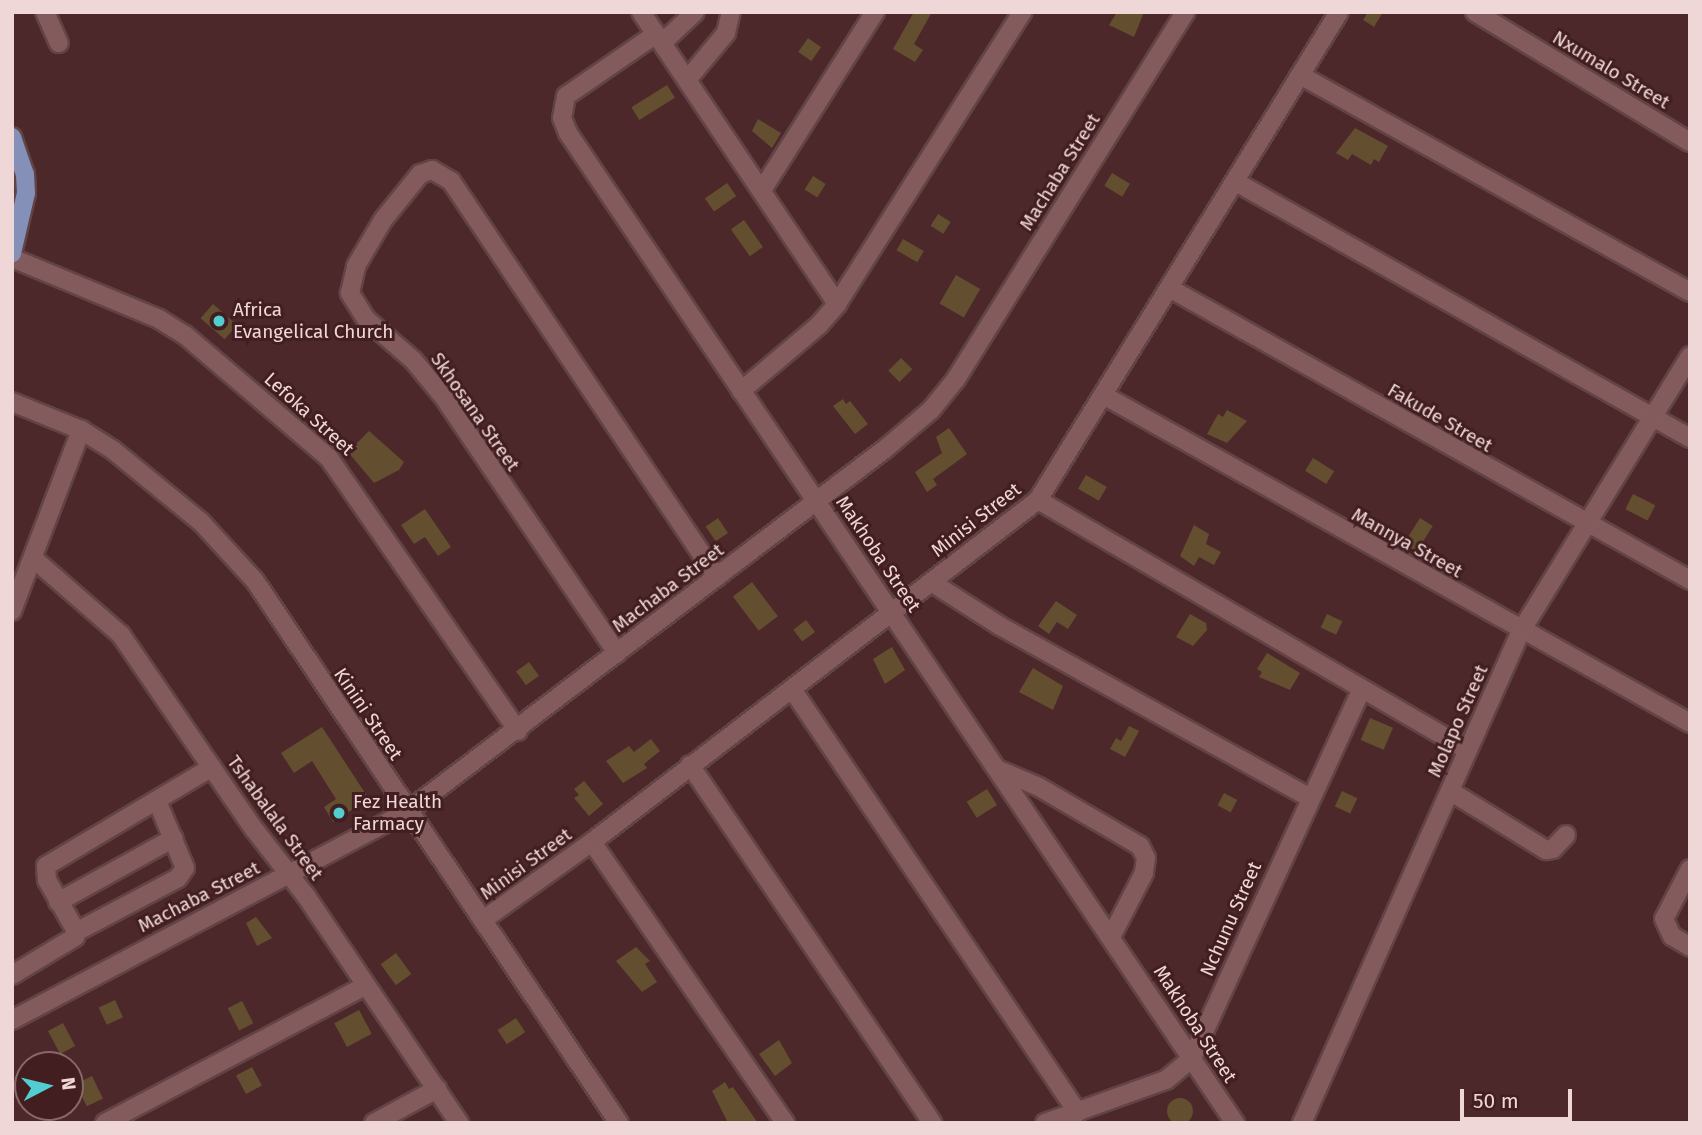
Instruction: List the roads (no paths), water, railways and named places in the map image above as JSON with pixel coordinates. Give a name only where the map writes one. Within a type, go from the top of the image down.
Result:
[{"type":"main road","points":[[12,137],[25,174],[26,193],[12,256]]},
{"type":"street","points":[[44,12],[59,43]]},
{"type":"street","points":[[641,12],[837,304]]},
{"type":"street","name":"Makhoba Street","points":[[695,12],[659,38],[566,96],[562,118],[568,133],[1112,935],[1235,1123]]},
{"type":"street","points":[[687,80],[726,33],[731,12]]},
{"type":"street","points":[[762,190],[875,12]]},
{"type":"street","points":[[741,391],[819,326],[837,304],[1022,12]]},
{"type":"street","name":"Machaba Street","points":[[12,1020],[408,811],[518,731],[818,502],[931,410],[956,379],[1185,12]]},
{"type":"street","name":"Minisi Street","points":[[484,920],[592,842],[1038,500],[1171,289],[1339,12]]},
{"type":"street","name":"Nxumalo Street","points":[[1475,12],[1690,142]]},
{"type":"street","points":[[1300,75],[1690,292]]},
{"type":"street","name":"Skhosana Street","points":[[617,653],[442,395],[414,360],[355,305],[350,293],[351,278],[397,198],[421,174],[432,170],[452,181],[717,577]]},
{"type":"street","points":[[1236,183],[1690,438]]},
{"type":"street","name":"Lefoka Street","points":[[12,256],[159,318],[185,335],[329,458],[518,731]]},
{"type":"street","name":"Fakude Street","points":[[1171,289],[1588,526],[1690,580]]},
{"type":"street","name":"Molapo Street","points":[[1302,1123],[1521,631],[1588,526],[1690,356]]},
{"type":"street","name":"Mannya Street","points":[[1105,396],[1521,631],[1690,723]]},
{"type":"street","name":"Kinini Street","points":[[12,402],[81,430],[180,503],[255,581],[619,1123]]},
{"type":"street","points":[[12,611],[81,430]]},
{"type":"street","points":[[1038,500],[1468,750]]},
{"type":"street","name":"Tshabalala Street","points":[[34,559],[107,619],[459,1123]]},
{"type":"street","points":[[931,582],[1000,626],[1309,797]]},
{"type":"street","name":"Nchunu Street","points":[[1045,1123],[1166,1080],[1192,1058],[1309,797],[1362,689]]},
{"type":"street","points":[[792,690],[1078,1113]]},
{"type":"street","points":[[690,765],[932,1123]]},
{"type":"street","points":[[76,932],[43,870],[46,866],[158,803],[212,767]]},
{"type":"street","points":[[998,769],[1039,787],[1140,846],[1146,858],[1144,873],[1112,935]]},
{"type":"street","points":[[1450,791],[1546,850],[1553,849],[1566,835]]},
{"type":"street","points":[[12,975],[69,943],[76,932],[178,878],[185,868],[158,803]]},
{"type":"street","points":[[58,902],[174,838]]},
{"type":"street","points":[[592,842],[785,1123]]},
{"type":"street","points":[[1690,869],[1664,919],[1672,936],[1690,947]]},
{"type":"street","points":[[105,1123],[365,986]]},
{"type":"street","points":[[374,1123],[437,1089]]},
{"type":"place","name":"Africa Evangelical Church","points":[[219,321]]},
{"type":"place","name":"Fez Health Farmacy","points":[[339,813]]}]
